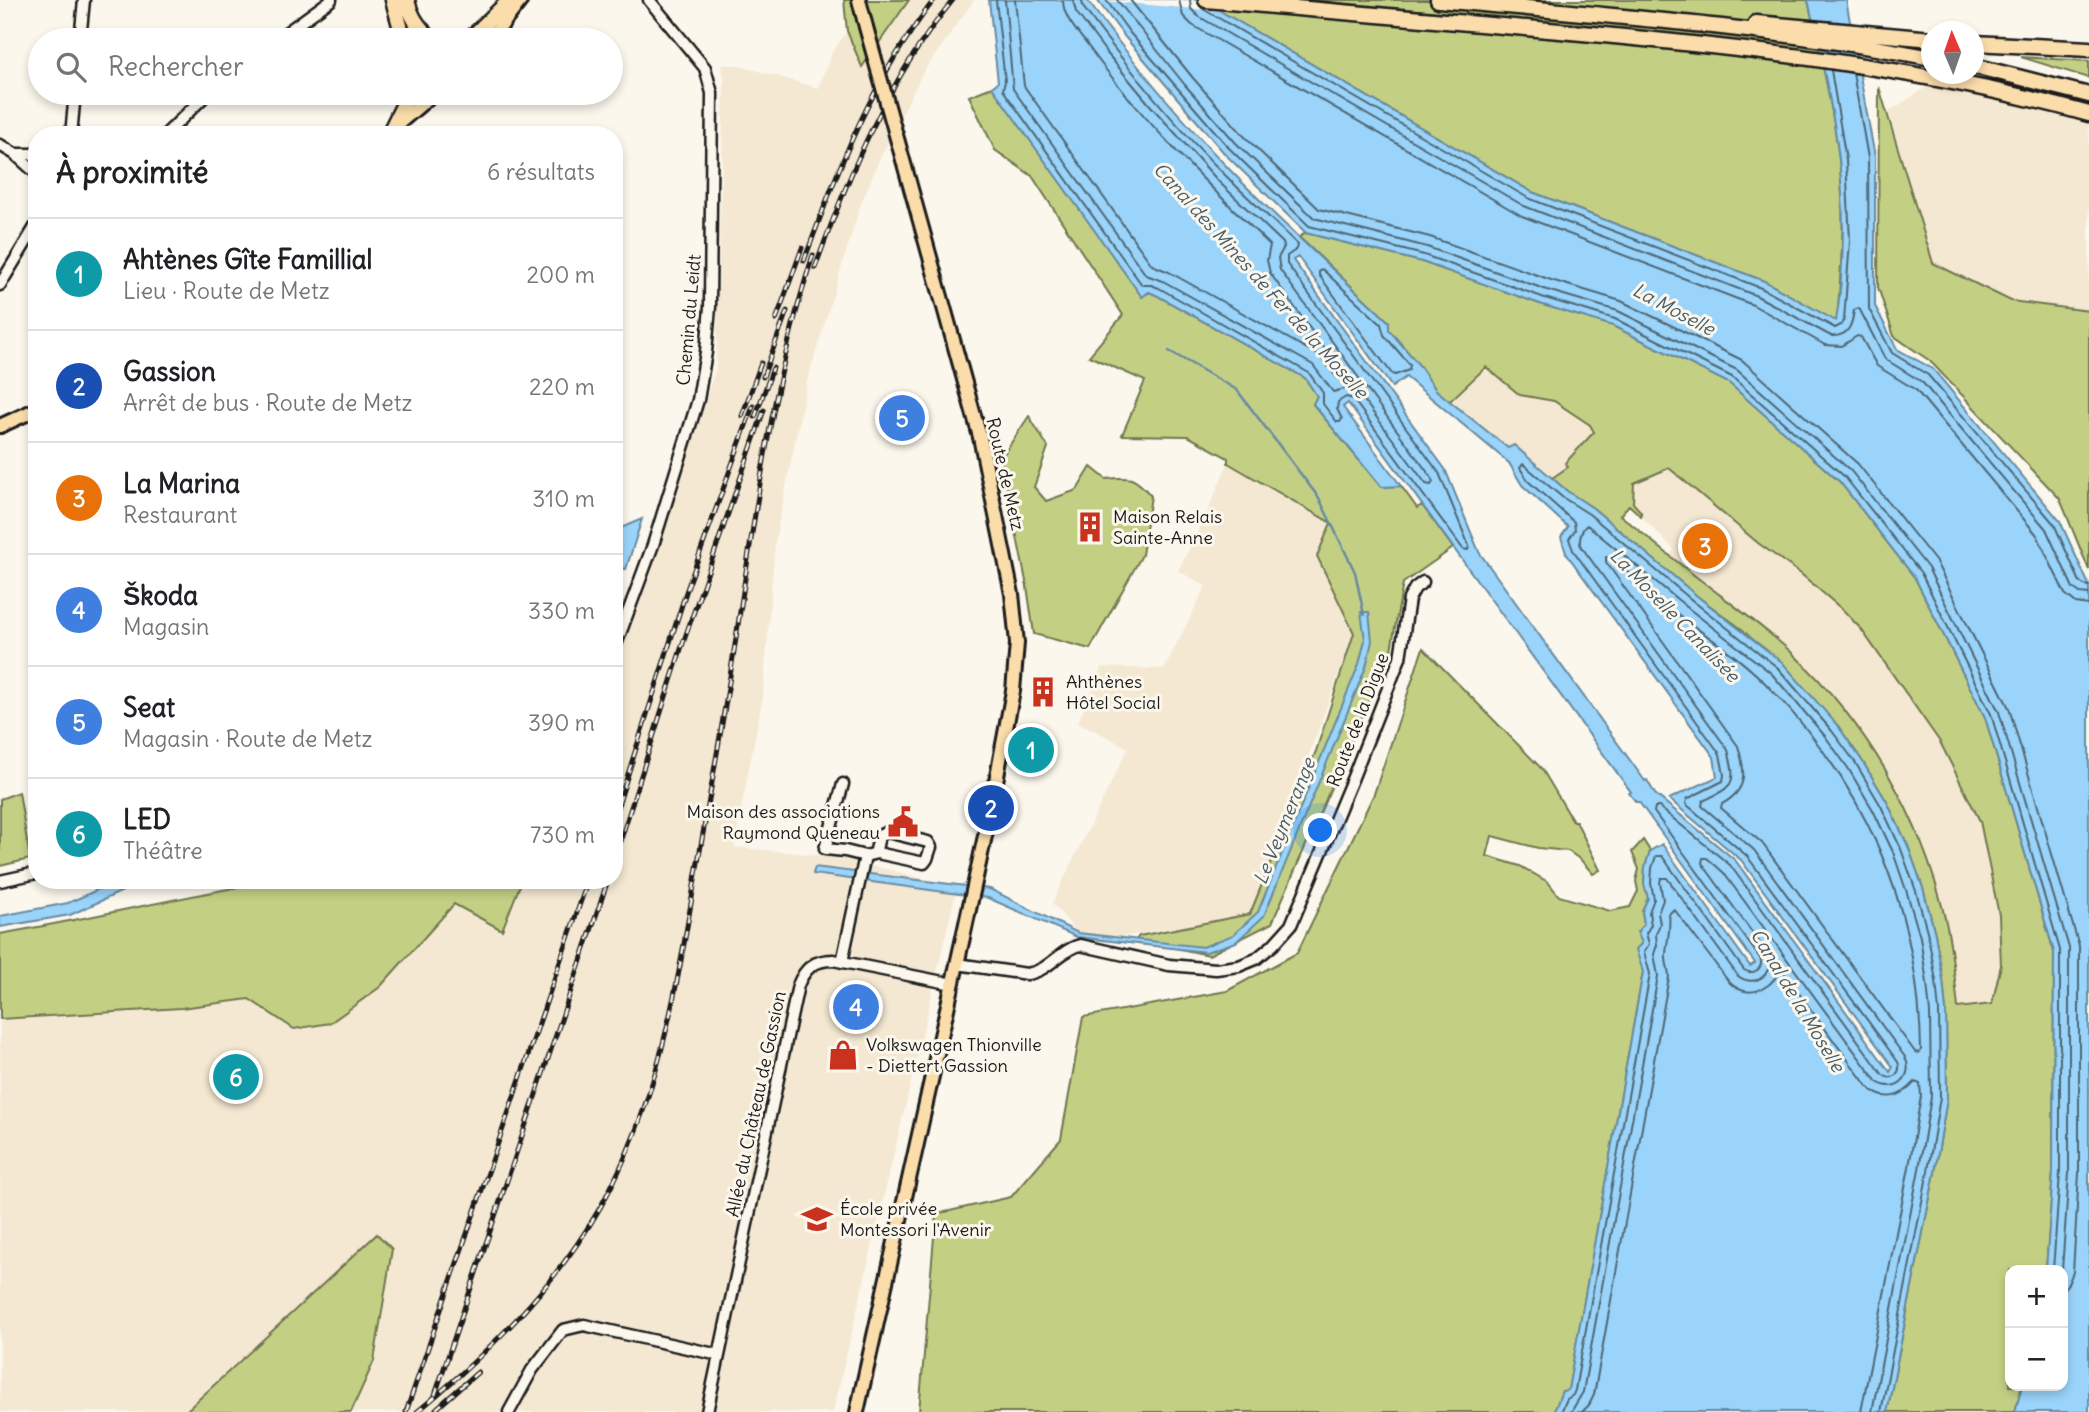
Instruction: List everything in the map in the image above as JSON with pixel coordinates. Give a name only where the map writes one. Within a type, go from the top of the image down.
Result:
[{"type":"highway","points":[[393,0],[401,28]]},
{"type":"highway","points":[[407,0],[409,12],[419,28]]},
{"type":"highway","points":[[481,28],[510,0]]},
{"type":"highway","points":[[1206,0],[1675,42],[1808,57],[1872,66],[1980,87],[2089,114]]},
{"type":"highway","points":[[1438,0],[1695,25],[1727,21],[1867,40],[1921,39]]},
{"type":"highway","points":[[1867,40],[1921,55]]},
{"type":"highway","points":[[1984,43],[2089,48]]},
{"type":"highway","points":[[1984,69],[2089,95]]},
{"type":"highway","points":[[392,126],[403,105]]},
{"type":"main road","points":[[499,28],[521,0]]},
{"type":"main road","name":"Route de Metz","points":[[857,1412],[991,807],[1013,691],[1017,643],[1008,567],[980,437],[859,0]]},
{"type":"main road","points":[[395,126],[420,105]]},
{"type":"main road","points":[[0,426],[28,413]]},
{"type":"street","points":[[81,28],[84,0]]},
{"type":"street","points":[[292,28],[331,0]]},
{"type":"street","name":"Chemin du Leidt","points":[[623,626],[653,545],[698,400],[710,307],[710,82],[705,68],[649,0]]},
{"type":"street","points":[[72,126],[74,105]]},
{"type":"street","points":[[174,126],[196,105]]},
{"type":"street","points":[[0,145],[28,166]]},
{"type":"street","points":[[15,154],[28,154]]},
{"type":"street","points":[[0,285],[28,239]]},
{"type":"street","name":"Route de la Digue","points":[[957,964],[1035,973],[1080,945],[1169,965],[1216,969],[1239,966],[1256,958],[1273,945],[1291,925],[1353,777],[1400,658],[1409,599],[1423,582]]},
{"type":"street","points":[[843,784],[825,849],[865,856],[877,853],[924,863],[931,847],[928,842],[887,832],[879,836],[877,853]]},
{"type":"street","points":[[842,961],[865,856]]},
{"type":"street","points":[[0,881],[28,875]]},
{"type":"street","name":"Allée du Château de Gassion","points":[[707,1412],[798,985],[803,974],[813,964],[822,960],[842,961],[953,984]]},
{"type":"street","points":[[509,1412],[532,1370],[562,1330],[584,1325],[719,1355]]},
{"type":"shaded area","points":[[909,0],[974,0],[922,74],[879,160],[859,209],[807,382],[775,542],[763,696],[734,847],[838,857],[957,887],[833,1412],[351,1412],[374,1361],[392,1249],[376,1234],[185,1412],[0,1412],[0,1019],[181,1008],[249,999],[294,1028],[380,987],[454,904],[502,930],[518,889],[623,889],[623,643],[716,368],[724,80],[722,65],[738,65],[818,88],[832,53],[847,31],[862,66]]},
{"type":"shaded area","points":[[1931,84],[1937,84],[2089,124],[2089,311],[2011,301],[1933,263],[1888,112]]},
{"type":"shaded area","points":[[1486,367],[1520,395],[1554,401],[1590,425],[1594,432],[1565,463],[1568,467],[1552,478],[1514,445],[1508,449],[1450,402]]},
{"type":"shaded area","points":[[1228,463],[1332,523],[1317,556],[1354,633],[1250,914],[1086,943],[1052,903],[1128,748],[1078,722],[1102,667],[1164,669],[1206,586],[1178,571]]},
{"type":"shaded area","points":[[1669,468],[1844,611],[1861,629],[1940,742],[1980,821],[1999,915],[2001,965],[1992,1004],[1958,1008],[1946,919],[1932,872],[1920,837],[1880,760],[1829,692],[1722,596],[1669,555],[1674,550],[1641,516],[1633,503],[1634,483]]},
{"type":"green space","points":[[844,0],[909,0],[862,67],[847,31]]},
{"type":"green space","points":[[1201,0],[1808,0],[1830,100],[1841,180],[1842,241],[1837,322],[1764,281],[1532,192]]},
{"type":"green space","points":[[2021,57],[2089,61],[2089,78]]},
{"type":"green space","points":[[992,87],[1142,296],[1150,292],[1156,295],[1305,378],[1317,396],[1313,404],[1381,487],[1401,486],[1417,508],[1422,505],[1453,548],[1403,583],[1391,650],[1272,923],[1209,955],[1136,940],[1139,936],[1250,914],[1316,751],[1354,633],[1317,556],[1331,523],[1228,463],[1228,458],[1188,436],[1122,435],[1145,381],[1089,356],[1123,315],[1032,176],[995,150],[969,96]]},
{"type":"green space","points":[[1879,87],[1933,263],[2011,301],[2089,311],[2089,570],[2060,499],[1930,361],[1894,336],[1878,287]]},
{"type":"green space","points":[[1306,233],[1422,262],[1543,305],[1611,325],[1729,383],[1840,482],[1915,578],[1985,717],[2054,952],[2053,1172],[2046,1265],[2005,1265],[2005,1391],[2021,1391],[2015,1412],[1887,1412],[1935,1172],[1947,1098],[1946,1011],[1935,934],[1908,846],[1887,802],[1838,726],[1743,630],[1552,478],[1568,467],[1565,463],[1594,432],[1590,425],[1554,401],[1520,395],[1486,367],[1449,402],[1436,390],[1389,330],[1389,322],[1299,237]],"holes":[[[1669,468],[1758,543],[1801,574],[1861,629],[1940,742],[1980,821],[1999,915],[2001,965],[1992,1004],[1958,1008],[1947,929],[1935,880],[1906,808],[1867,740],[1818,679],[1790,651],[1620,515],[1629,505],[1641,516],[1633,503],[1634,483]]]},
{"type":"green space","points":[[1029,416],[1048,447],[1034,487],[1046,501],[1077,490],[1091,467],[1106,479],[1132,479],[1151,496],[1142,555],[1090,649],[1034,634],[1001,458]]},
{"type":"green space","points":[[1423,648],[1542,769],[1573,821],[1576,821],[1600,870],[1593,874],[1581,860],[1568,851],[1538,848],[1492,836],[1487,856],[1520,866],[1548,882],[1559,896],[1610,911],[1630,907],[1638,891],[1636,881],[1639,869],[1632,852],[1643,840],[1650,851],[1644,884],[1648,898],[1642,911],[1643,972],[1568,1391],[1562,1391],[1554,1412],[919,1412],[936,1214],[1011,1197],[1061,1139],[1083,1017],[1227,991],[1297,953],[1374,794]]},
{"type":"green space","points":[[19,792],[28,859],[0,866],[0,799]]},
{"type":"green space","points":[[231,889],[518,889],[502,930],[454,904],[380,987],[330,1023],[294,1029],[249,999],[181,1008],[0,1019],[0,934]]},
{"type":"green space","points":[[377,1234],[392,1249],[374,1361],[351,1412],[185,1412]]},
{"type":"water","points":[[989,0],[1087,0],[1156,88],[1212,151],[1269,210],[1389,322],[1389,330],[1436,390],[1508,448],[1514,445],[1567,491],[1593,508],[1697,596],[1782,662],[1838,726],[1861,759],[1887,802],[1908,846],[1923,888],[1935,934],[1946,1011],[1947,1098],[1935,1172],[1887,1412],[1554,1412],[1562,1391],[1568,1390],[1643,972],[1636,949],[1642,943],[1637,932],[1644,924],[1642,911],[1648,898],[1644,884],[1645,867],[1650,851],[1662,844],[1750,966],[1755,963],[1348,403],[1343,407],[1401,486],[1381,487],[1313,404],[1317,396],[1305,378],[1156,295],[1149,292],[1142,297],[992,87],[998,82]],"holes":[[[1298,257],[1392,387],[1406,377],[1509,463],[1522,485],[1568,527],[1561,537],[1566,553],[1714,757],[1717,777],[1669,799],[1741,860],[1893,1067],[1890,1072],[1735,860],[1655,794],[1647,780],[1645,781],[1479,552],[1445,469],[1293,260]]]},
{"type":"water","name":"La Moselle","points":[[1097,0],[1201,0],[1532,192],[1764,281],[1836,321],[1842,262],[1841,178],[1830,99],[1808,0],[1846,0],[1875,157],[1875,306],[1897,349],[1933,369],[2060,521],[2089,585],[2089,1412],[2015,1412],[2021,1391],[2068,1391],[2068,1265],[2046,1265],[2053,1172],[2054,952],[1985,717],[1915,578],[1840,482],[1729,383],[1613,326],[1543,305],[1422,262],[1306,233],[1225,154],[1125,37]]},
{"type":"water","points":[[642,519],[626,569],[623,568],[623,527]]},
{"type":"water","points":[[1361,612],[1369,612],[1372,641],[1366,667],[1264,916],[1236,942],[1206,952],[1077,937],[988,898],[813,874],[815,867],[990,889],[1078,933],[1203,947],[1233,935],[1258,912],[1359,664],[1365,640]]},
{"type":"water","points":[[99,889],[127,889],[70,915],[0,927],[0,916],[68,903]]},
{"type":"pier","points":[[1093,0],[1208,0],[1229,12]]},
{"type":"waterway","name":"Le Veymerange","points":[[1169,351],[1237,390],[1319,498],[1355,572],[1364,615]]},
{"type":"railway","points":[[804,261],[830,191],[874,93],[934,0]]},
{"type":"railway","points":[[815,268],[872,128],[909,62],[953,0]]},
{"type":"railway","points":[[776,320],[802,248]]},
{"type":"railway","points":[[417,1412],[494,1342],[563,1264],[601,1206],[638,1125],[664,1042],[682,956],[768,438],[799,301],[813,255]]},
{"type":"railway","points":[[763,377],[787,311]]},
{"type":"railway","points":[[742,416],[761,363]]},
{"type":"railway","points":[[755,417],[773,368]]},
{"type":"railway","points":[[623,790],[686,592],[753,406]]},
{"type":"railway","points":[[623,833],[681,649],[764,410]]},
{"type":"railway","points":[[406,1412],[585,889]]},
{"type":"railway","points":[[435,1395],[605,889]]},
{"type":"railway","points":[[436,1409],[478,1372]]},
{"type":"place","name":"Seat","points":[[902,418]]},
{"type":"place","name":"Maison Relais Sainte-Anne","points":[[1090,527]]},
{"type":"place","name":"La Marina","points":[[1705,546]]},
{"type":"place","name":"Ahthènes Hôtel Social","points":[[1043,692]]},
{"type":"place","name":"Ahtènes Gîte Famillial","points":[[1031,750]]},
{"type":"place","name":"Gassion","points":[[991,808]]},
{"type":"place","name":"Maison des associations Raymond Queneau","points":[[903,822]]},
{"type":"place","name":"Škoda","points":[[856,1007]]},
{"type":"place","name":"Volkswagen Thionville - Diettert Gassion","points":[[843,1055]]},
{"type":"place","name":"LED","points":[[236,1077]]},
{"type":"place","name":"École privée Montessori l'Avenir","points":[[817,1219]]},
{"type":"water label","name":"Canal des Mines de Fer de la Moselle","points":[[1261,280]]},
{"type":"water label","name":"La Moselle Canalisée","points":[[1675,615]]},
{"type":"water label","name":"Canal de la Moselle","points":[[1798,1000]]}]
